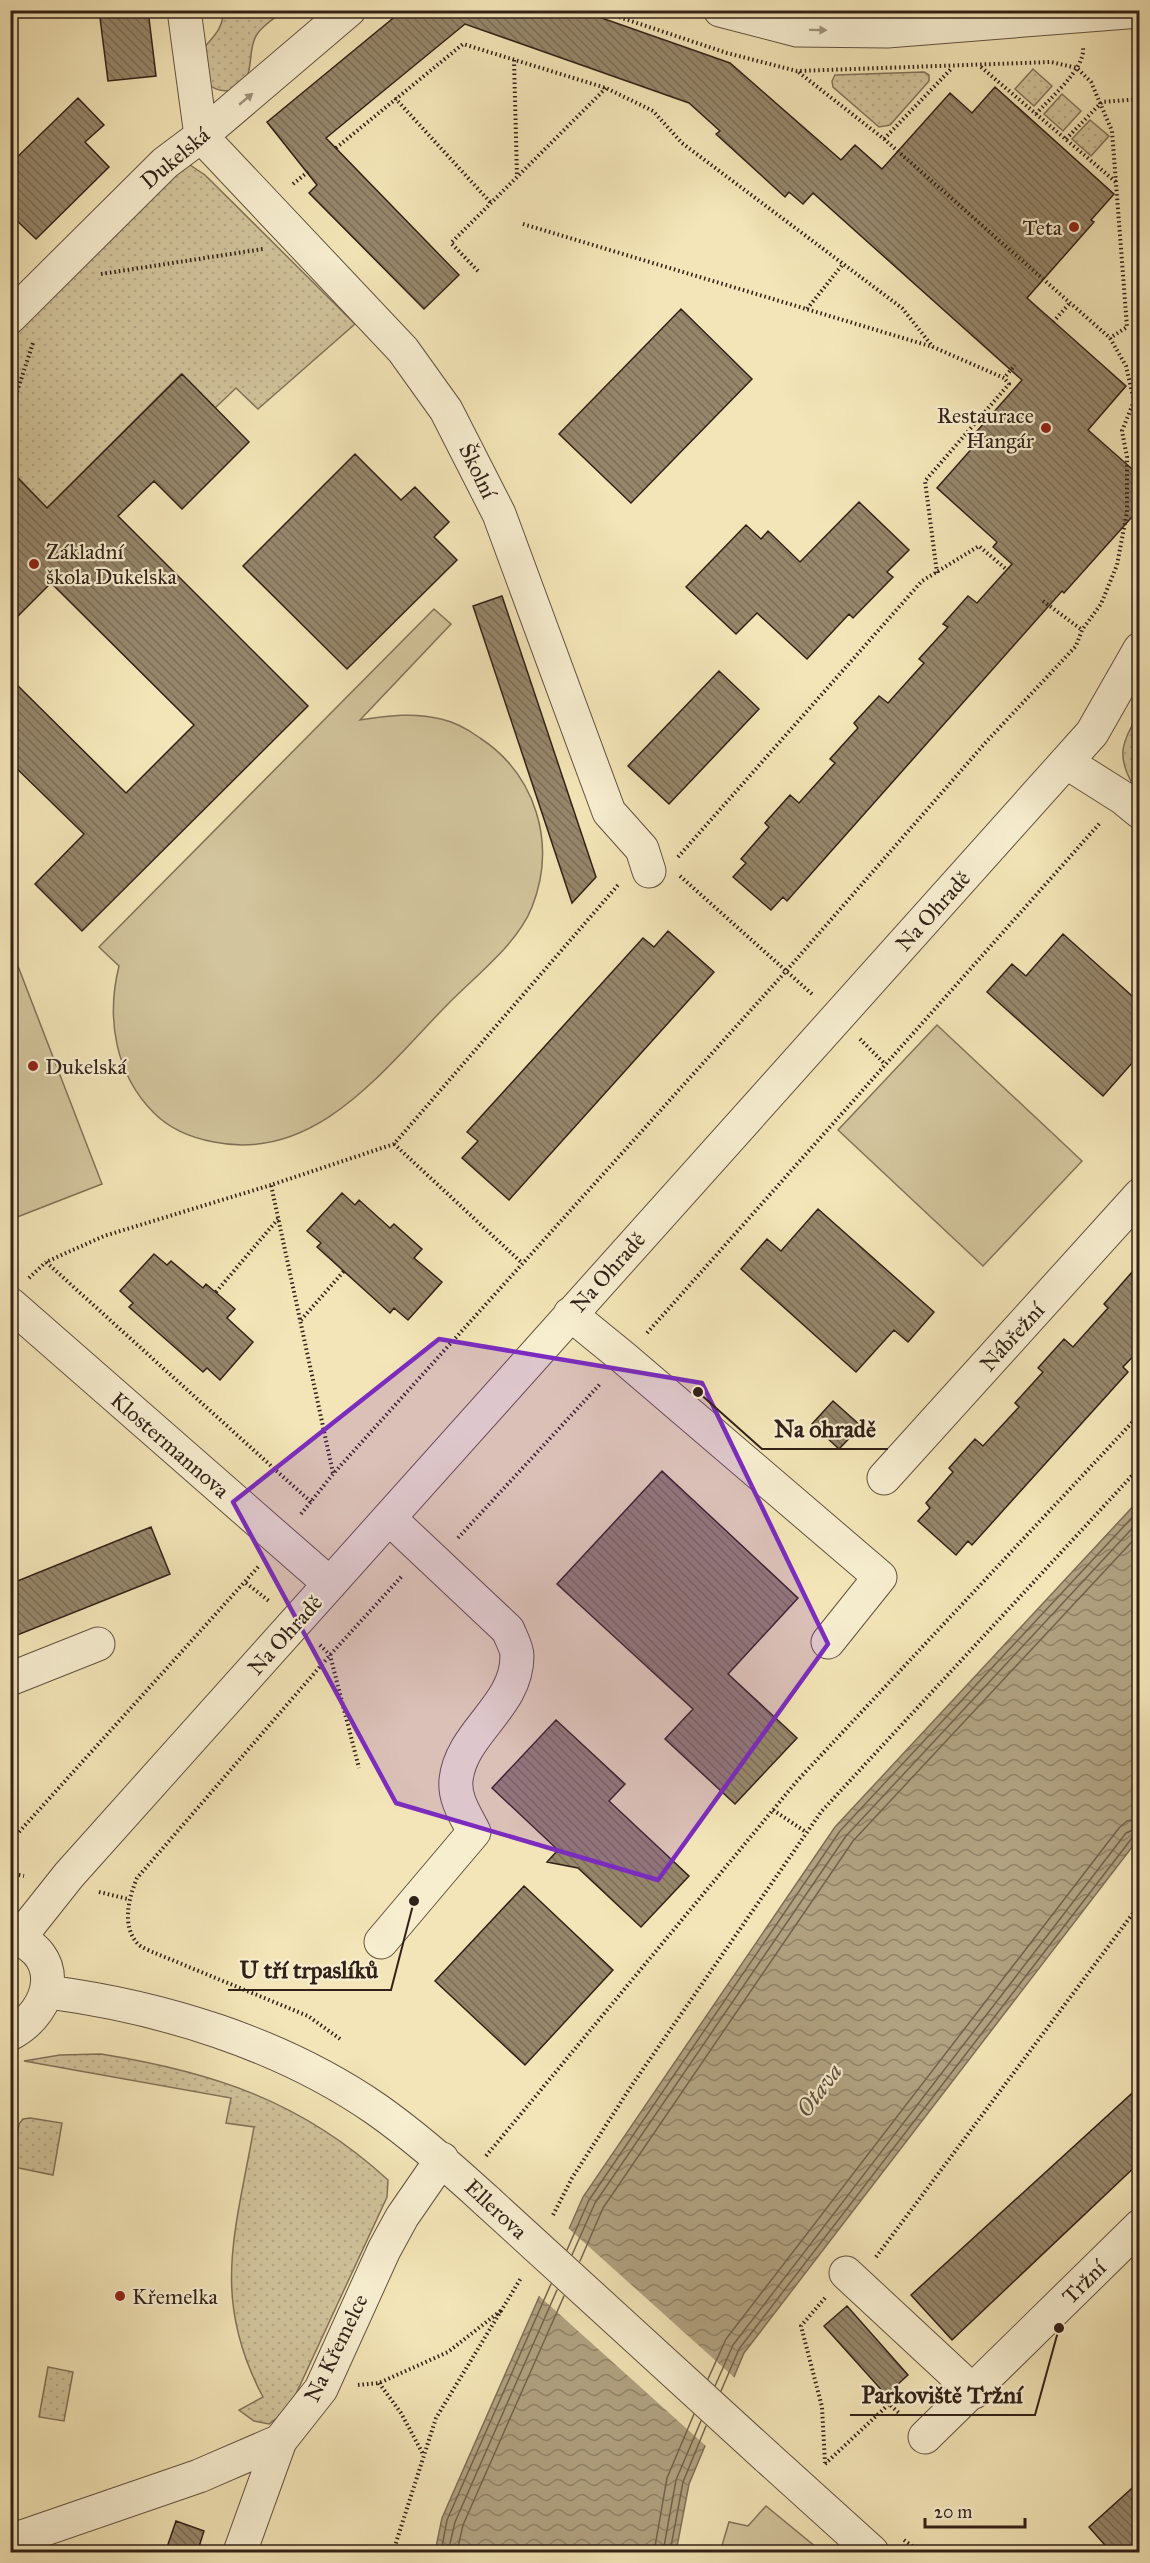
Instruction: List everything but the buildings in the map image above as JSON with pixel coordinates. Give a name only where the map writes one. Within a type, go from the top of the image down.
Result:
[{"type":"street","points":[[184,10],[201,136]]},
{"type":"street","name":"Dukelská","points":[[23,327],[165,163],[201,136],[350,10]]},
{"type":"street","points":[[720,10],[797,30],[887,31],[1140,11]]},
{"type":"street","name":"Školní","points":[[201,136],[403,350],[446,410],[465,442],[514,552],[609,812],[660,869]]},
{"type":"street","name":"Na Ohradě","points":[[15,1937],[1092,733],[1140,650]]},
{"type":"street","points":[[1066,762],[1131,805]]},
{"type":"street","name":"Nábřežní","points":[[884,1478],[1140,1195]]},
{"type":"street","name":"Klostermannova","points":[[10,1304],[330,1584]]},
{"type":"street","points":[[570,1314],[880,1577],[828,1642]]},
{"type":"street","points":[[381,1942],[474,1832],[458,1800],[456,1779],[468,1748],[498,1709],[513,1679],[517,1654],[508,1630],[389,1518]]},
{"type":"street","points":[[10,1679],[98,1644]]},
{"type":"street","points":[[10,2034],[26,2024],[39,2010],[48,1992],[47,1977],[42,1963],[33,1949],[15,1937]]},
{"type":"street","name":"Ellerova","points":[[48,1992],[150,2011],[220,2032],[299,2065],[374,2108],[442,2159],[872,2553]]},
{"type":"street","name":"Na Křemelce","points":[[10,2541],[199,2476],[280,2441],[321,2390],[384,2250],[402,2217],[442,2159]]},
{"type":"street","name":"Tržní","points":[[925,2437],[974,2392],[1140,2226]]},
{"type":"street","points":[[846,2273],[974,2392]]},
{"type":"street","points":[[240,2553],[280,2441]]},
{"type":"path","points":[[598,10],[727,53],[797,71],[1051,62],[1077,68],[1091,82],[1102,102],[1112,131],[1118,183],[1127,327],[1110,338]]},
{"type":"path","points":[[1036,114],[1084,57],[1080,16]]},
{"type":"path","points":[[336,148],[463,44],[606,88],[653,111],[682,143],[902,308],[933,347]]},
{"type":"path","points":[[514,60],[517,177]]},
{"type":"path","points":[[981,66],[1118,183]]},
{"type":"path","points":[[884,139],[953,67]]},
{"type":"path","points":[[10,1842],[246,1583],[333,1474],[786,970],[986,742],[1076,646],[1082,630],[1101,604],[1117,565],[1127,512],[1127,457],[1122,431],[1137,400],[1126,366],[1110,338],[884,139],[797,71]]},
{"type":"path","points":[[478,270],[451,243],[606,88]]},
{"type":"path","points":[[395,98],[491,202]]},
{"type":"path","points":[[1066,139],[1102,102],[1140,99]]},
{"type":"path","points":[[523,224],[933,347],[1004,378],[1009,384],[925,481],[937,573]]},
{"type":"path","points":[[97,275],[302,243]]},
{"type":"path","points":[[807,309],[843,264]]},
{"type":"path","points":[[1053,322],[1069,304]]},
{"type":"path","points":[[10,413],[23,327]]},
{"type":"path","points":[[1004,378],[1015,364]]},
{"type":"path","points":[[311,1502],[46,1262],[104,1236],[271,1185],[394,1144],[624,878],[660,869],[922,581],[980,546],[1007,570]]},
{"type":"path","points":[[1043,601],[1082,630]]},
{"type":"path","points":[[436,1563],[624,1358],[885,1064],[1131,805]]},
{"type":"path","points":[[660,869],[786,970],[885,1064]]},
{"type":"path","points":[[394,1144],[522,1263]]},
{"type":"path","points":[[271,1185],[333,1474]]},
{"type":"path","points":[[216,1292],[278,1219]]},
{"type":"path","points":[[300,1320],[344,1271]]},
{"type":"path","points":[[482,2161],[773,1810],[1140,1414]]},
{"type":"path","points":[[552,2218],[572,2178],[630,2088],[806,1832],[829,1803],[1140,1467]]},
{"type":"path","points":[[340,2039],[308,2016],[166,1958],[138,1943],[130,1926],[128,1899],[137,1878],[330,1655],[402,1576]]},
{"type":"path","points":[[246,1583],[297,1622],[330,1655],[359,1768]]},
{"type":"path","points":[[773,1810],[806,1832]]},
{"type":"path","points":[[822,2507],[825,2465],[822,2407],[801,2326],[846,2273],[876,2258],[1140,1904]]},
{"type":"path","points":[[393,2553],[436,2418],[506,2306],[526,2267]]},
{"type":"path","points":[[321,2390],[379,2383],[448,2352],[506,2306]]},
{"type":"path","points":[[379,2383],[401,2413],[424,2454]]},
{"type":"path","points":[[825,2465],[889,2404],[925,2437]]},
{"type":"highlighted area","points":[[439,1339],[702,1383],[828,1644],[658,1880],[396,1803],[233,1502]]},
{"type":"shaded area","points":[[223,11],[284,11],[258,32],[253,43],[250,66],[245,81],[228,91],[216,89],[203,80],[200,52],[219,28]]},
{"type":"shaded area","points":[[1033,69],[1052,86],[1034,106],[1015,89]]},
{"type":"shaded area","points":[[924,72],[929,75],[929,81],[890,125],[879,127],[833,87],[832,81],[835,75]]},
{"type":"shaded area","points":[[1062,94],[1081,111],[1063,131],[1044,114]]},
{"type":"shaded area","points":[[1090,120],[1109,136],[1091,156],[1072,139]]},
{"type":"shaded area","points":[[190,165],[205,175],[355,324],[258,409],[236,388],[215,408],[181,374],[47,508],[11,470],[11,333],[176,166]]},
{"type":"shaded area","points":[[434,609],[451,624],[360,720],[410,715],[441,719],[467,729],[499,753],[528,791],[541,836],[542,859],[539,883],[532,907],[506,947],[398,1056],[345,1105],[316,1125],[285,1138],[251,1145],[214,1142],[182,1132],[167,1124],[154,1113],[130,1081],[122,1063],[114,1025],[115,986],[119,966],[99,947]]},
{"type":"shaded area","points":[[1139,713],[1139,767],[1132,783],[1124,763],[1123,747]]},
{"type":"shaded area","name":"Dukelská","points":[[11,948],[102,1184],[12,1219],[10,1216]]},
{"type":"shaded area","points":[[937,1025],[1082,1161],[983,1266],[838,1130]]},
{"type":"shaded area","points":[[11,1967],[17,1986],[11,2005]]},
{"type":"shaded area","points":[[101,2054],[181,2070],[254,2094],[289,2110],[323,2130],[356,2153],[388,2180],[387,2197],[289,2409],[269,2424],[254,2421],[239,2410],[263,2397],[247,2361],[237,2327],[232,2295],[235,2232],[254,2127],[226,2123],[231,2098],[24,2061],[60,2055]]},
{"type":"shaded area","points":[[23,2119],[62,2123],[53,2175],[19,2168],[13,2162],[19,2124]]},
{"type":"shaded area","points":[[48,2367],[73,2372],[64,2421],[39,2417]]},
{"type":"shaded area","points":[[766,2506],[822,2552],[720,2552],[729,2522],[748,2526]]},
{"type":"water","name":"Otava","points":[[1139,1500],[1139,1838],[744,2353],[689,2484],[676,2552],[435,2552],[442,2518],[583,2197],[835,1827]]},
{"type":"pier","points":[[567,2227],[736,2379],[707,2447],[537,2294]]},
{"type":"place","name":"Teta","points":[[1074,227]]},
{"type":"place","name":"Restaurace Hangár","points":[[1046,428]]},
{"type":"place","name":"Základní škola Dukelska","points":[[34,564]]},
{"type":"place","name":"Dukelská","points":[[33,1066]]},
{"type":"place","name":"Na ohradě","points":[[698,1392]]},
{"type":"place","name":"U tří trpaslíků","points":[[414,1901]]},
{"type":"place","name":"Křemelka","points":[[120,2296]]},
{"type":"place","name":"Parkoviště Tržní","points":[[1059,2328]]}]
